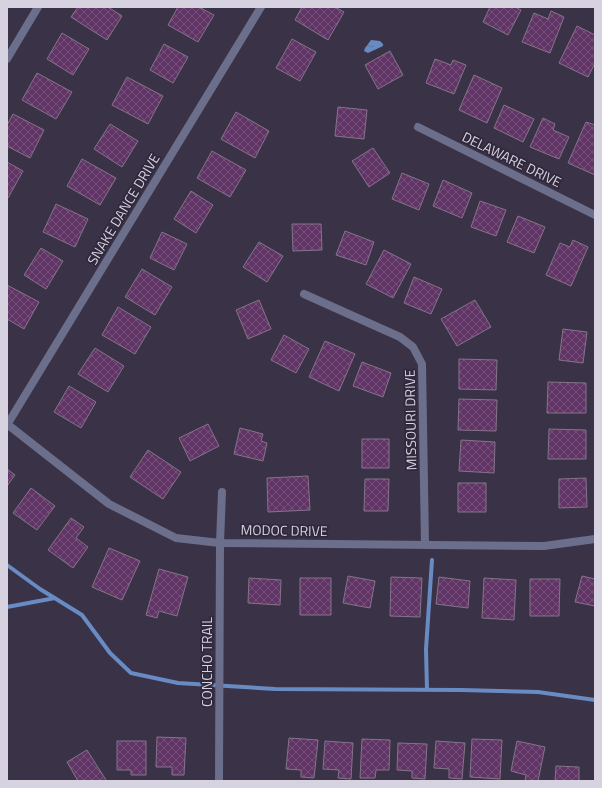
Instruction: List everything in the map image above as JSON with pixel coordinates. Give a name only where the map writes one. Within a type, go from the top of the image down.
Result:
[{"type":"street","points":[[7,59],[38,7]]},
{"type":"street","name":"SNAKE DANCE DRIVE","points":[[7,424],[261,7]]},
{"type":"street","name":"DELAWARE DRIVE","points":[[418,127],[595,215]]},
{"type":"street","name":"MISSOURI DRIVE","points":[[304,294],[400,337],[413,347],[422,364],[425,545]]},
{"type":"street","name":"MODOC DRIVE","points":[[7,424],[109,504],[176,538],[220,543],[544,546],[595,539]]},
{"type":"street","name":"CONCHO TRAIL","points":[[219,781],[220,543],[222,492]]},
{"type":"water","points":[[371,40],[380,41],[383,46],[368,53],[364,51]]},
{"type":"building","points":[[78,7],[108,7],[122,16],[107,40],[71,17]]},
{"type":"building","points":[[178,7],[199,7],[214,15],[198,42],[168,25]]},
{"type":"building","points":[[302,7],[335,7],[344,12],[328,40],[295,20]]},
{"type":"building","points":[[490,7],[515,7],[521,10],[508,35],[483,22]]},
{"type":"building","points":[[551,11],[564,17],[550,53],[522,42],[534,13],[548,19]]},
{"type":"building","points":[[577,26],[595,35],[595,63],[588,77],[559,63]]},
{"type":"building","points":[[62,33],[89,49],[73,75],[47,59]]},
{"type":"building","points":[[292,39],[316,52],[300,81],[276,68]]},
{"type":"building","points":[[164,44],[188,57],[173,83],[150,70]]},
{"type":"building","points":[[390,51],[403,75],[378,89],[365,65]]},
{"type":"building","points":[[435,59],[451,65],[453,60],[466,65],[454,94],[426,83]]},
{"type":"building","points":[[37,73],[72,92],[56,119],[22,100]]},
{"type":"building","points":[[474,75],[502,88],[487,123],[459,110]]},
{"type":"building","points":[[127,77],[163,96],[148,124],[112,105]]},
{"type":"building","points":[[504,105],[534,119],[523,142],[494,128]]},
{"type":"building","points":[[338,107],[367,110],[364,139],[335,136]]},
{"type":"building","points":[[236,112],[269,131],[255,158],[221,139]]},
{"type":"building","points":[[13,114],[44,130],[30,158],[7,146],[7,125]]},
{"type":"building","points":[[543,118],[555,124],[553,130],[569,137],[559,159],[530,147]]},
{"type":"building","points":[[586,122],[595,125],[595,175],[568,163]]},
{"type":"building","points":[[110,124],[138,141],[122,167],[94,149]]},
{"type":"building","points":[[373,148],[390,173],[369,187],[352,161]]},
{"type":"building","points":[[212,151],[246,170],[230,197],[197,178]]},
{"type":"building","points":[[82,159],[116,178],[100,205],[67,186]]},
{"type":"building","points":[[7,162],[23,171],[8,198],[7,198]]},
{"type":"building","points":[[402,173],[429,184],[419,210],[392,199]]},
{"type":"building","points":[[443,180],[472,193],[462,218],[433,206]]},
{"type":"building","points":[[191,191],[213,205],[196,233],[174,219]]},
{"type":"building","points":[[480,201],[506,210],[496,236],[471,227]]},
{"type":"building","points":[[56,204],[88,219],[75,247],[43,232]]},
{"type":"building","points":[[518,216],[545,227],[534,253],[507,242]]},
{"type":"building","points":[[292,224],[321,224],[322,250],[293,251]]},
{"type":"building","points":[[345,231],[374,242],[366,265],[336,255]]},
{"type":"building","points":[[162,232],[187,244],[174,270],[150,258]]},
{"type":"building","points":[[573,240],[588,247],[571,286],[546,275],[560,243],[570,247]]},
{"type":"building","points":[[259,242],[283,256],[267,282],[243,267]]},
{"type":"building","points":[[41,248],[63,261],[46,289],[24,275]]},
{"type":"building","points":[[384,250],[411,264],[393,298],[366,284]]},
{"type":"building","points":[[142,269],[172,287],[155,315],[125,297]]},
{"type":"building","points":[[414,277],[442,289],[431,314],[404,303]]},
{"type":"building","points":[[7,285],[39,302],[24,329],[7,319]]},
{"type":"building","points":[[259,300],[271,329],[248,339],[236,310]]},
{"type":"building","points":[[475,300],[491,327],[457,346],[441,319]]},
{"type":"building","points":[[118,307],[151,327],[135,354],[102,335]]},
{"type":"building","points":[[563,329],[587,332],[583,363],[559,360]]},
{"type":"building","points":[[284,335],[309,349],[296,373],[271,360]]},
{"type":"building","points":[[325,341],[355,354],[339,391],[309,377]]},
{"type":"building","points":[[95,348],[124,366],[108,392],[78,374]]},
{"type":"building","points":[[459,359],[497,360],[496,390],[459,389]]},
{"type":"building","points":[[362,362],[391,373],[383,397],[353,386]]},
{"type":"building","points":[[548,382],[586,383],[586,413],[547,413]]},
{"type":"building","points":[[69,386],[96,402],[81,428],[54,412]]},
{"type":"building","points":[[459,399],[497,400],[496,431],[458,430]]},
{"type":"building","points":[[208,424],[219,446],[190,461],[179,438]]},
{"type":"building","points":[[240,428],[263,434],[261,441],[267,443],[263,461],[234,454]]},
{"type":"building","points":[[549,429],[586,430],[586,459],[548,459]]},
{"type":"building","points":[[362,439],[389,439],[389,468],[362,468]]},
{"type":"building","points":[[461,440],[495,442],[494,473],[459,471]]},
{"type":"building","points":[[148,450],[181,472],[163,499],[130,477]]},
{"type":"building","points":[[7,469],[15,475],[7,486]]},
{"type":"building","points":[[308,476],[310,510],[268,512],[267,478]]},
{"type":"building","points":[[586,478],[587,507],[559,508],[559,479]]},
{"type":"building","points":[[365,479],[389,479],[388,511],[364,511]]},
{"type":"building","points":[[458,483],[486,483],[486,512],[458,512]]},
{"type":"building","points":[[31,488],[55,506],[37,530],[13,513]]},
{"type":"building","points":[[71,518],[84,527],[76,538],[88,547],[73,568],[48,550]]},
{"type":"building","points":[[109,548],[140,561],[122,600],[92,587]]},
{"type":"building","points":[[159,569],[188,577],[177,616],[159,611],[157,618],[146,615]]},
{"type":"building","points":[[348,576],[375,581],[370,608],[343,603]]},
{"type":"building","points":[[582,576],[595,579],[595,606],[575,602]]},
{"type":"building","points":[[391,577],[422,578],[420,617],[390,616]]},
{"type":"building","points":[[439,577],[470,581],[468,608],[436,604]]},
{"type":"building","points":[[249,578],[281,580],[280,605],[248,603]]},
{"type":"building","points":[[300,578],[331,578],[331,615],[300,615]]},
{"type":"building","points":[[484,578],[516,580],[514,620],[482,618]]},
{"type":"building","points":[[530,579],[560,579],[559,616],[530,616]]},
{"type":"building","points":[[157,737],[186,738],[184,775],[172,775],[172,767],[156,767]]},
{"type":"building","points":[[289,738],[318,740],[314,778],[301,777],[301,770],[286,769]]},
{"type":"building","points":[[362,739],[390,740],[389,770],[376,770],[375,778],[360,778]]},
{"type":"building","points":[[472,739],[502,740],[500,779],[470,777]]},
{"type":"building","points":[[117,741],[146,741],[146,775],[131,775],[131,770],[117,770]]},
{"type":"building","points":[[325,741],[353,743],[351,779],[338,778],[339,770],[323,769]]},
{"type":"building","points":[[436,741],[465,743],[462,779],[449,778],[449,769],[434,768]]},
{"type":"building","points":[[517,741],[545,747],[538,781],[525,781],[526,775],[511,771]]},
{"type":"building","points":[[398,743],[427,744],[425,779],[412,778],[412,771],[397,770]]},
{"type":"building","points":[[87,750],[106,780],[105,781],[78,781],[67,762]]},
{"type":"building","points":[[556,766],[579,767],[579,781],[555,781]]},
{"type":"waterway","points":[[427,690],[426,649],[432,560]]},
{"type":"waterway","points":[[7,565],[40,589],[82,615],[110,653],[131,673],[178,683],[275,689],[538,692],[595,700]]},
{"type":"waterway","points":[[7,607],[55,598]]}]
